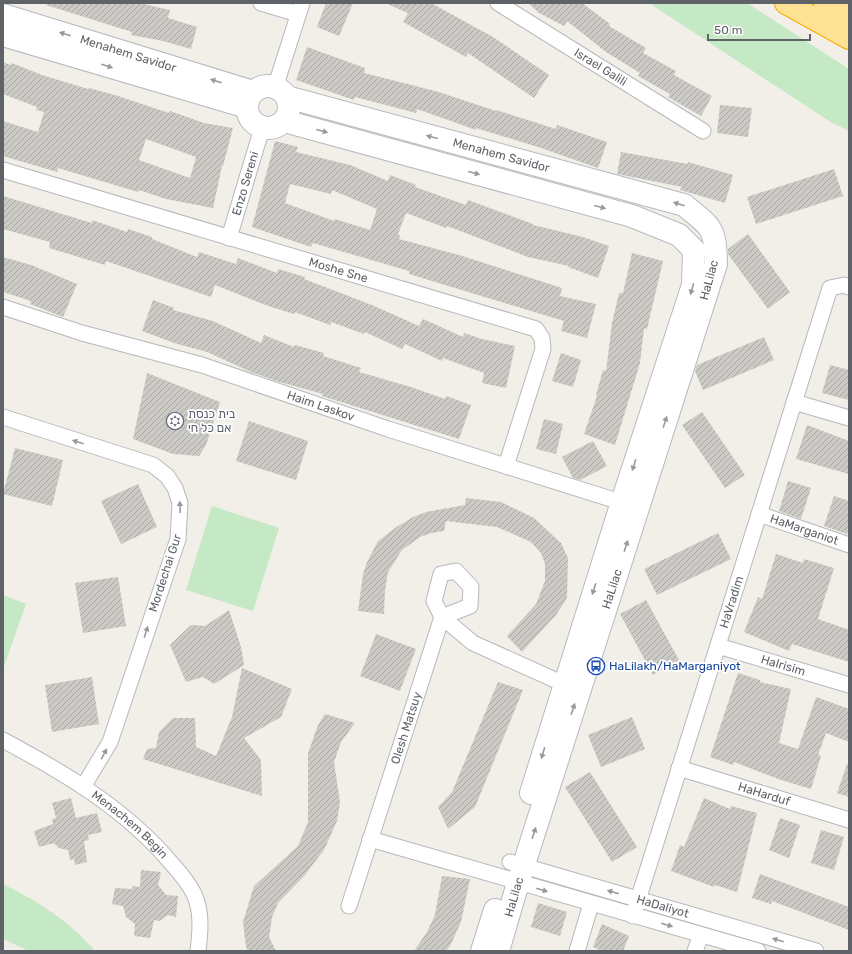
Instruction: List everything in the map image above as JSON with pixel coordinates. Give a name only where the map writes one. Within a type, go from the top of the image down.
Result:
[{"type":"highway","points":[[786,3],[849,38]]},
{"type":"highway","points":[[825,3],[849,15]]},
{"type":"street","points":[[261,3],[300,8],[281,93],[289,109],[284,121],[274,128],[262,128],[257,126],[250,118],[250,100],[264,87],[281,93]]},
{"type":"street","name":"Israel Galili","points":[[498,3],[703,132]]},
{"type":"street","name":"Menahem Savidor","points":[[3,15],[250,100]]},
{"type":"street","name":"Menahem Savidor","points":[[3,35],[250,100]]},
{"type":"street","name":"Menahem Savidor","points":[[281,93],[684,205],[710,226]]},
{"type":"street","name":"Menahem Savidor","points":[[284,121],[632,216],[679,235],[694,250]]},
{"type":"street","name":"Enzo Sereni","points":[[229,238],[262,128]]},
{"type":"street","name":"Moshe Sne","points":[[3,170],[536,330],[542,338],[543,349],[506,466]]},
{"type":"street","name":"HaLilac","points":[[498,951],[514,872],[564,684],[716,264],[716,241],[710,226]]},
{"type":"street","name":"HaLilac","points":[[482,951],[514,872],[630,505],[693,285],[694,250]]},
{"type":"street","name":"HaVradim","points":[[633,916],[830,288],[844,285],[849,287]]},
{"type":"street","name":"Haim Laskov","points":[[3,308],[82,333],[202,365],[388,429],[630,505]]},
{"type":"street","points":[[794,402],[849,418]]},
{"type":"street","name":"Mordechai Gur","points":[[3,417],[153,465],[167,476],[175,488],[180,503],[178,539],[110,742],[83,787]]},
{"type":"street","name":"HaMarganiot","points":[[759,514],[849,545]]},
{"type":"street","name":"Olesh Matsuy","points":[[348,906],[442,617],[473,643],[564,684]]},
{"type":"street","name":"HaIrisim","points":[[718,646],[849,685]]},
{"type":"street","name":"Menachem Begin","points":[[3,740],[57,770],[110,805],[149,839],[182,875],[196,899],[200,926],[198,951]]},
{"type":"street","name":"HaHarduf","points":[[679,768],[849,820]]},
{"type":"street","points":[[370,839],[514,872]]},
{"type":"street","name":"HaDaliyot","points":[[514,872],[638,899],[816,951]]},
{"type":"street","name":"HaDaliyot","points":[[514,872],[591,904],[758,951]]},
{"type":"street","points":[[577,951],[591,904]]},
{"type":"street","points":[[696,951],[701,935]]},
{"type":"green space","points":[[649,3],[747,3],[849,69],[849,131],[829,121]]},
{"type":"green space","points":[[212,506],[279,528],[253,611],[186,590]]},
{"type":"green space","points":[[3,595],[26,604],[3,669]]},
{"type":"green space","points":[[3,884],[41,905],[64,921],[95,951],[29,951],[3,939]]},
{"type":"building","points":[[47,3],[139,3],[170,10],[168,18],[197,27],[191,49],[163,41],[131,35],[132,32],[46,5]]},
{"type":"building","points":[[326,3],[353,3],[339,36],[317,27]]},
{"type":"building","points":[[385,3],[431,3],[493,37],[549,75],[534,98],[468,53],[466,57],[403,22],[408,13]]},
{"type":"building","points":[[528,3],[582,3],[610,24],[609,26],[646,48],[643,53],[676,71],[674,75],[712,96],[701,116],[668,97],[670,94],[638,76],[640,73],[606,52],[567,21],[564,26],[539,13]]},
{"type":"building","points":[[307,47],[365,68],[364,73],[439,92],[556,129],[557,125],[607,142],[598,168],[541,148],[476,128],[476,130],[417,109],[416,113],[355,97],[354,100],[296,80]]},
{"type":"building","points":[[3,62],[11,65],[12,63],[42,75],[88,89],[89,88],[118,96],[169,113],[170,111],[204,123],[233,128],[222,166],[213,208],[166,199],[139,190],[138,192],[58,168],[57,172],[3,156],[3,121],[38,132],[44,112],[36,110],[37,107],[3,94]],"holes":[[[146,139],[196,157],[190,178],[139,160]]]},
{"type":"building","points":[[720,105],[752,108],[748,137],[717,133]]},
{"type":"building","points":[[275,141],[298,147],[296,152],[350,165],[388,181],[390,175],[416,185],[415,187],[466,205],[468,200],[533,225],[583,237],[609,246],[598,278],[568,267],[569,266],[528,257],[447,226],[446,228],[406,213],[398,234],[400,235],[399,239],[459,255],[562,288],[560,296],[596,304],[587,338],[561,331],[564,321],[409,274],[409,271],[313,243],[311,247],[252,227]],"holes":[[[290,184],[331,194],[332,190],[377,209],[370,230],[335,219],[334,221],[285,203]]]},
{"type":"building","points":[[621,152],[688,164],[688,162],[733,175],[725,203],[680,190],[682,187],[617,174]]},
{"type":"building","points":[[834,169],[843,196],[756,224],[747,197]]},
{"type":"building","points":[[3,196],[92,223],[92,220],[127,232],[128,229],[152,237],[152,239],[197,257],[199,252],[236,264],[238,258],[277,273],[278,269],[305,277],[304,279],[372,305],[419,326],[423,319],[463,337],[464,333],[482,339],[515,346],[506,388],[482,383],[484,373],[443,358],[442,361],[405,344],[402,349],[365,332],[364,334],[331,322],[330,325],[295,312],[294,314],[268,306],[215,285],[211,297],[106,261],[105,265],[49,248],[50,242],[3,229]]},
{"type":"building","points":[[748,234],[790,292],[768,309],[728,254],[728,249]]},
{"type":"building","points":[[632,253],[663,261],[647,329],[644,328],[640,363],[615,445],[584,434],[597,396],[603,370],[606,371],[612,323],[619,293],[623,293]]},
{"type":"building","points":[[3,257],[31,265],[77,284],[63,317],[30,304],[31,301],[3,292]]},
{"type":"building","points":[[153,300],[174,308],[173,310],[213,321],[261,343],[264,335],[294,347],[295,345],[324,353],[323,356],[361,368],[359,372],[411,387],[445,399],[446,396],[471,405],[459,439],[322,396],[323,394],[276,381],[251,372],[207,352],[174,343],[142,331]]},
{"type":"building","points":[[764,337],[774,360],[703,390],[695,371],[697,365]]},
{"type":"building","points":[[561,353],[581,360],[573,387],[552,381]]},
{"type":"building","points":[[830,365],[849,370],[849,400],[822,393]]},
{"type":"building","name":"בית כנסת אם כל חי","points":[[147,373],[220,402],[206,445],[199,456],[173,454],[133,439]]},
{"type":"building","points":[[702,412],[745,475],[725,488],[682,425]]},
{"type":"building","points":[[544,419],[563,424],[556,454],[536,449]]},
{"type":"building","points":[[249,421],[308,441],[296,480],[236,461]]},
{"type":"building","points":[[807,425],[849,441],[849,474],[796,459]]},
{"type":"building","points":[[593,441],[607,466],[580,480],[573,478],[562,457]]},
{"type":"building","points":[[15,448],[63,460],[52,506],[3,494]]},
{"type":"building","points":[[788,481],[811,488],[801,519],[779,511]]},
{"type":"building","points":[[138,484],[157,527],[121,544],[101,501]]},
{"type":"building","points":[[834,496],[849,501],[849,528],[847,534],[824,526]]},
{"type":"building","points":[[466,498],[501,502],[534,518],[561,543],[568,558],[567,598],[556,615],[522,652],[507,636],[536,604],[545,581],[545,564],[541,553],[531,542],[497,527],[446,521],[444,531],[431,533],[420,537],[402,550],[388,572],[385,590],[384,614],[358,611],[363,574],[367,562],[378,541],[413,517],[426,512],[465,505]]},
{"type":"building","points":[[718,533],[731,559],[657,595],[644,569]]},
{"type":"building","points":[[776,554],[803,563],[804,559],[834,568],[818,619],[849,630],[849,662],[792,644],[789,651],[744,632],[758,597],[762,599]]},
{"type":"building","points":[[118,577],[126,626],[83,633],[75,583]]},
{"type":"building","points":[[646,600],[679,660],[653,675],[620,614]]},
{"type":"building","points":[[229,610],[241,647],[244,665],[214,684],[203,677],[186,682],[170,645],[191,625],[205,626]]},
{"type":"building","points":[[376,634],[416,649],[400,691],[360,676]]},
{"type":"building","points":[[242,668],[292,689],[281,717],[244,738],[261,760],[262,796],[143,759],[147,749],[156,748],[159,732],[173,718],[195,718],[196,747],[216,756],[232,717]]},
{"type":"building","points":[[738,673],[760,680],[760,682],[791,689],[779,743],[798,749],[816,697],[849,709],[849,742],[826,733],[818,755],[821,756],[811,789],[781,780],[734,762],[733,765],[710,757]]},
{"type":"building","points":[[92,677],[99,724],[52,732],[45,685]]},
{"type":"building","points":[[498,682],[523,690],[475,807],[448,829],[438,807],[452,792]]},
{"type":"building","points":[[325,714],[355,723],[341,742],[334,762],[340,802],[337,821],[324,850],[304,876],[278,903],[272,917],[269,937],[276,951],[248,951],[246,947],[243,922],[254,886],[298,846],[308,822],[308,753],[318,725]]},
{"type":"building","points":[[632,717],[645,749],[601,767],[588,735]]},
{"type":"building","points":[[847,764],[849,764],[849,797],[837,793]]},
{"type":"building","points":[[590,772],[637,847],[612,862],[565,787]]},
{"type":"building","points":[[71,798],[76,818],[97,813],[102,832],[88,835],[89,840],[84,841],[87,862],[75,865],[74,859],[70,860],[68,850],[59,848],[54,843],[39,847],[34,831],[53,824],[52,819],[56,818],[52,803]]},
{"type":"building","points":[[704,798],[730,809],[731,806],[757,813],[737,892],[715,885],[714,887],[671,871],[680,845],[684,847]]},
{"type":"building","points":[[780,818],[800,825],[789,858],[769,850]]},
{"type":"building","points":[[821,830],[844,837],[834,870],[811,863]]},
{"type":"building","points":[[141,870],[161,872],[158,885],[166,895],[178,896],[176,917],[168,915],[159,921],[154,920],[150,938],[134,936],[135,924],[126,917],[123,906],[112,904],[115,888],[132,889],[133,886],[140,887]]},
{"type":"building","points":[[760,874],[849,907],[849,930],[772,901],[771,904],[752,898]]},
{"type":"building","points":[[442,876],[470,879],[461,922],[450,946],[446,951],[414,951],[427,932],[435,915]]},
{"type":"building","points":[[538,903],[567,912],[560,936],[531,927]]},
{"type":"building","points":[[602,924],[629,936],[623,951],[602,951],[593,947]]},
{"type":"place","name":"בית כנסת אם כל חי","points":[[175,421]]},
{"type":"place","name":"HaLilakh/HaMarganiyot","points":[[596,666]]}]
